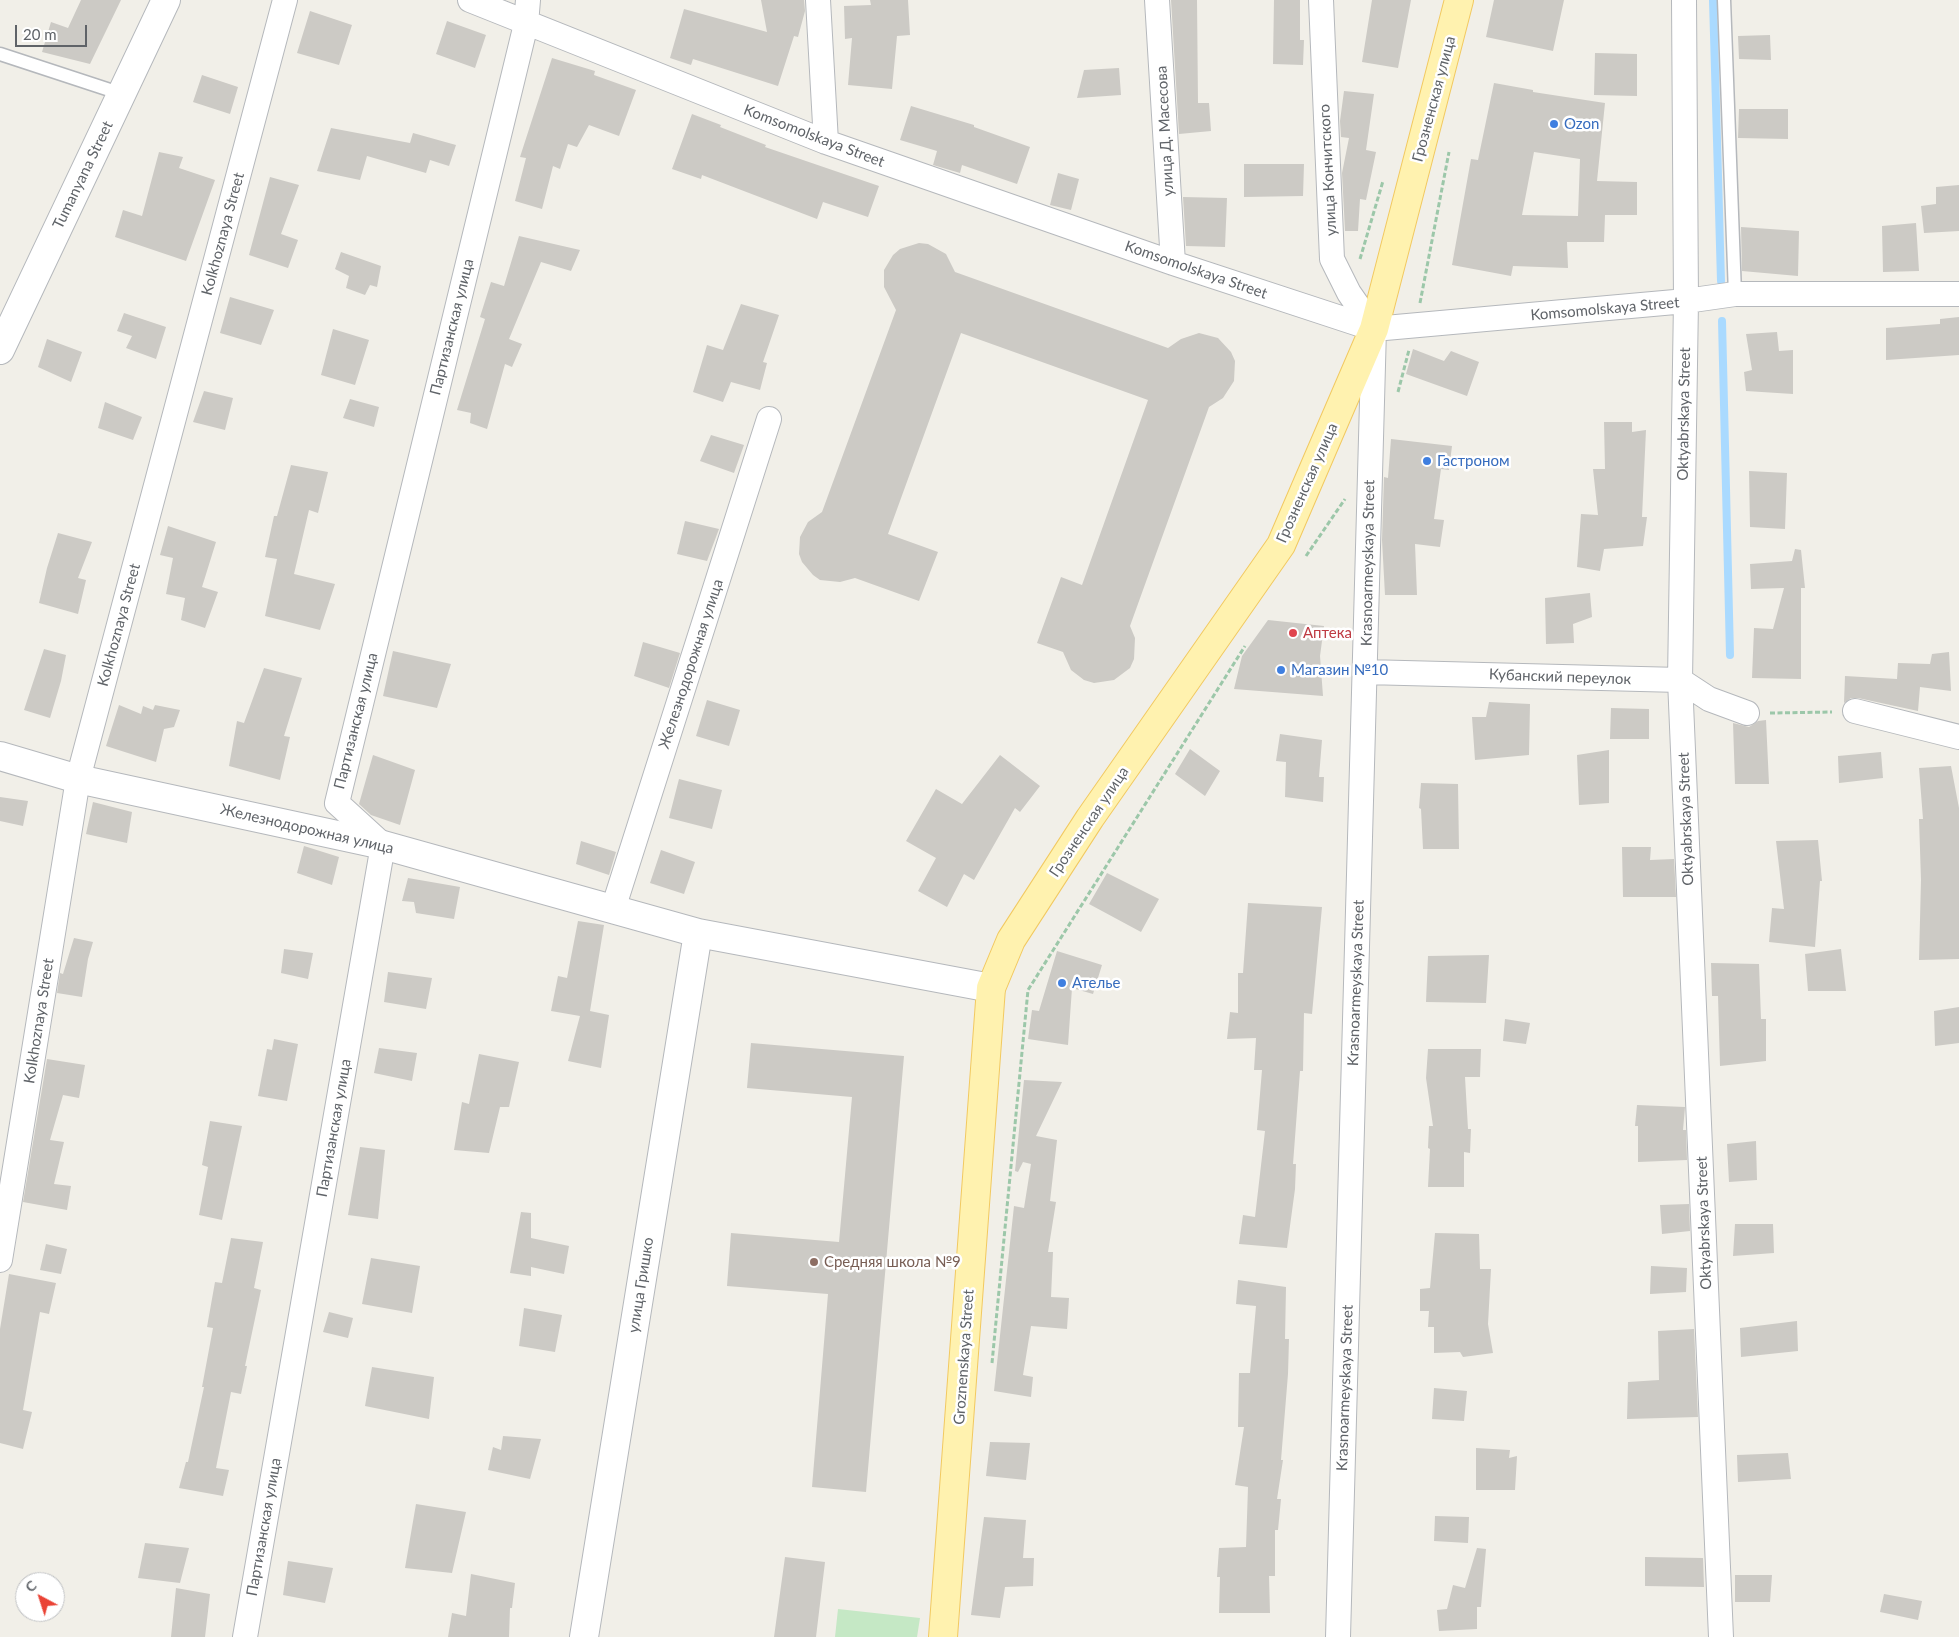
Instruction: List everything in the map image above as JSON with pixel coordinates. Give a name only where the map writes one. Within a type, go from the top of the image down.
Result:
[{"type":"main road","name":"Грозненская улица","points":[[991,988],[1011,940],[1090,818],[1281,544],[1374,330],[1460,0]]},
{"type":"main road","name":"Groznenskaya Street","points":[[943,1637],[991,988]]},
{"type":"street","name":"Tumanyana Street","points":[[0,350],[166,0]]},
{"type":"street","name":"Kolkhoznaya Street","points":[[0,1260],[78,779],[285,0]]},
{"type":"street","name":"Komsomolskaya Street","points":[[470,0],[526,24],[826,142],[1173,263],[1374,330],[1686,301],[1735,294],[1959,294]]},
{"type":"street","name":"Партизанская улица","points":[[245,1637],[383,844],[336,803],[526,24],[528,0]]},
{"type":"street","points":[[818,0],[826,142]]},
{"type":"street","name":"улица Д. Масесова","points":[[1157,0],[1173,263]]},
{"type":"street","name":"улица Кончитского","points":[[1321,0],[1332,259],[1349,293],[1374,330]]},
{"type":"street","name":"Oktyabrskaya Street","points":[[1684,0],[1686,301],[1680,680],[1721,1637]]},
{"type":"street","name":"Krasnoarmeyskaya Street","points":[[1338,1637],[1374,330]]},
{"type":"street","name":"Железнодорожная улица","points":[[613,909],[769,419]]},
{"type":"street","name":"Кубанский переулок","points":[[1365,672],[1680,680]]},
{"type":"street","points":[[1680,680],[1709,699],[1747,713]]},
{"type":"street","points":[[1855,711],[1959,737]]},
{"type":"street","name":"Железнодорожная улица","points":[[0,756],[78,779],[383,844],[698,933],[991,988]]},
{"type":"street","name":"улица Гришко","points":[[584,1637],[698,933]]},
{"type":"lane","points":[[1724,0],[1735,294]]},
{"type":"lane","points":[[0,54],[122,94]]},
{"type":"path","points":[[1398,394],[1415,326],[1450,144]]},
{"type":"path","points":[[1305,557],[1349,494]]},
{"type":"path","points":[[991,1372],[1028,990],[1248,641]]},
{"type":"path","points":[[1747,713],[1855,711]]},
{"type":"green space","points":[[838,1609],[920,1618],[917,1637],[835,1637]]},
{"type":"building","points":[[81,0],[121,0],[90,64],[42,52],[51,22],[68,28]]},
{"type":"building","points":[[761,0],[804,0],[805,11],[798,37],[794,36],[778,86],[693,59],[691,65],[670,58],[684,9],[767,32]]},
{"type":"building","points":[[870,0],[908,0],[910,35],[897,36],[892,89],[848,85],[852,38],[845,39],[844,6],[871,5]]},
{"type":"building","points":[[1171,0],[1197,0],[1198,103],[1209,103],[1211,131],[1179,134]]},
{"type":"building","points":[[1274,0],[1300,0],[1300,40],[1304,40],[1303,65],[1273,64]]},
{"type":"building","points":[[1372,0],[1411,0],[1398,68],[1362,62]]},
{"type":"building","points":[[1494,0],[1564,0],[1553,51],[1486,37]]},
{"type":"building","points":[[310,11],[352,25],[339,65],[297,53]]},
{"type":"building","points":[[447,21],[486,35],[475,68],[436,54]]},
{"type":"building","points":[[1770,35],[1771,60],[1739,59],[1738,36]]},
{"type":"building","points":[[1595,53],[1637,54],[1637,96],[1594,95]]},
{"type":"building","points":[[552,58],[595,71],[594,75],[636,90],[619,136],[589,125],[577,147],[568,144],[560,169],[553,166],[542,209],[515,201],[526,158],[520,157]]},
{"type":"building","points":[[1119,68],[1121,95],[1077,98],[1084,70]]},
{"type":"building","points":[[202,75],[238,87],[230,114],[193,102]]},
{"type":"building","points":[[1494,83],[1533,90],[1533,92],[1605,103],[1597,181],[1637,182],[1637,215],[1605,215],[1604,242],[1567,242],[1568,268],[1513,266],[1511,276],[1452,265],[1471,159],[1478,160]],"holes":[[[1534,152],[1580,159],[1578,216],[1522,215]]]},
{"type":"building","points":[[1344,91],[1374,94],[1366,150],[1376,152],[1366,200],[1360,199],[1358,231],[1345,231],[1342,173],[1349,138],[1341,137],[1340,121]]},
{"type":"building","points":[[911,106],[974,125],[974,127],[1030,147],[1017,184],[962,165],[960,173],[933,165],[937,151],[900,140]]},
{"type":"building","points":[[1739,109],[1788,109],[1788,139],[1738,138]]},
{"type":"building","points":[[692,114],[766,145],[765,147],[879,186],[868,217],[823,202],[817,219],[702,175],[701,179],[672,169]]},
{"type":"building","points":[[331,128],[410,143],[413,133],[456,145],[449,166],[430,160],[426,173],[367,156],[360,180],[317,171]]},
{"type":"building","points":[[159,152],[183,157],[179,168],[215,180],[186,261],[115,237],[123,210],[142,216]]},
{"type":"building","points":[[1244,164],[1304,164],[1303,196],[1244,197]]},
{"type":"building","points":[[1058,173],[1079,179],[1071,210],[1050,205]]},
{"type":"building","points":[[270,177],[299,185],[281,234],[298,240],[288,268],[249,255]]},
{"type":"building","points":[[1959,185],[1959,231],[1924,233],[1921,206],[1936,204],[1936,187]]},
{"type":"building","points":[[1183,197],[1227,198],[1225,247],[1186,246]]},
{"type":"building","points":[[1916,223],[1919,271],[1883,272],[1882,226]]},
{"type":"building","points":[[1741,227],[1799,231],[1798,276],[1742,271]]},
{"type":"building","points":[[519,236],[580,250],[571,271],[541,262],[509,339],[522,344],[512,367],[505,364],[487,429],[470,423],[471,413],[457,410],[485,319],[480,317],[491,282],[504,286]]},
{"type":"building","points":[[919,243],[928,244],[946,254],[955,272],[1168,348],[1181,339],[1199,333],[1218,338],[1231,352],[1235,361],[1234,381],[1223,398],[1209,407],[1130,626],[1135,638],[1134,659],[1130,668],[1114,680],[1094,683],[1084,680],[1071,670],[1063,652],[1037,643],[1061,577],[1082,585],[1148,400],[961,333],[888,534],[938,552],[919,601],[855,578],[840,582],[820,580],[802,562],[799,554],[800,537],[808,522],[822,512],[896,310],[884,287],[884,270],[893,255],[900,249]]},
{"type":"building","points":[[341,252],[381,266],[377,287],[370,285],[365,295],[346,288],[349,276],[335,269]]},
{"type":"building","points":[[230,297],[274,310],[261,345],[220,333]]},
{"type":"building","points":[[741,304],[779,315],[763,362],[767,363],[760,390],[731,382],[723,402],[693,392],[707,345],[723,350]]},
{"type":"building","points":[[124,313],[166,327],[156,359],[126,348],[132,336],[117,331]]},
{"type":"building","points":[[1959,317],[1959,355],[1886,360],[1886,328],[1940,324],[1940,319]]},
{"type":"building","points":[[333,329],[369,340],[355,385],[321,375]]},
{"type":"building","points":[[1777,332],[1779,351],[1793,350],[1793,394],[1746,391],[1744,372],[1752,370],[1746,334]]},
{"type":"building","points":[[47,339],[82,352],[71,382],[38,367]]},
{"type":"building","points":[[1413,349],[1444,361],[1451,351],[1479,362],[1467,396],[1406,374]]},
{"type":"building","points":[[204,391],[233,398],[225,430],[193,422]]},
{"type":"building","points":[[350,399],[379,407],[374,427],[343,418]]},
{"type":"building","points":[[105,402],[142,417],[133,440],[98,428]]},
{"type":"building","points":[[1604,422],[1632,422],[1632,432],[1646,430],[1642,517],[1647,517],[1643,546],[1604,549],[1600,571],[1577,567],[1581,514],[1598,515],[1593,469],[1605,469]]},
{"type":"building","points":[[711,435],[744,445],[734,473],[700,461]]},
{"type":"building","points":[[1391,439],[1452,446],[1449,470],[1441,469],[1434,519],[1444,520],[1440,547],[1415,544],[1417,595],[1385,595],[1382,540],[1384,477],[1388,478]]},
{"type":"building","points":[[291,465],[328,472],[318,513],[309,510],[294,574],[335,584],[320,630],[265,616],[277,559],[265,557],[274,516],[277,516]]},
{"type":"building","points":[[1749,471],[1787,473],[1785,529],[1750,527]]},
{"type":"building","points":[[685,521],[719,529],[707,561],[677,554]]},
{"type":"building","points":[[168,526],[216,542],[202,587],[218,592],[205,628],[181,620],[185,598],[166,594],[173,558],[160,555]]},
{"type":"building","points":[[58,533],[92,542],[78,578],[86,580],[78,614],[39,603]]},
{"type":"building","points":[[1795,549],[1801,550],[1805,588],[1801,588],[1801,679],[1752,678],[1754,628],[1773,629],[1784,588],[1751,589],[1750,564],[1792,561]]},
{"type":"building","points":[[1590,593],[1592,617],[1573,624],[1574,643],[1546,644],[1545,598]]},
{"type":"building","points":[[1268,620],[1324,626],[1320,656],[1323,696],[1234,689],[1242,656]]},
{"type":"building","points":[[643,642],[680,653],[669,688],[634,676]]},
{"type":"building","points":[[44,649],[66,655],[61,681],[50,718],[24,710]]},
{"type":"building","points":[[393,651],[451,664],[437,708],[383,696]]},
{"type":"building","points":[[1949,652],[1951,691],[1920,687],[1918,711],[1858,698],[1851,698],[1844,703],[1845,676],[1897,679],[1898,663],[1930,664],[1932,654]]},
{"type":"building","points":[[264,668],[302,678],[284,736],[290,737],[280,780],[229,766],[237,721],[244,723]]},
{"type":"building","points":[[707,700],[740,710],[729,746],[696,736]]},
{"type":"building","points":[[1489,702],[1530,704],[1529,755],[1475,760],[1472,717],[1486,717]]},
{"type":"building","points":[[119,705],[141,714],[143,706],[153,710],[155,705],[180,710],[174,727],[164,729],[156,762],[106,746]]},
{"type":"building","points":[[1611,708],[1649,709],[1649,739],[1610,739]]},
{"type":"building","points":[[1766,720],[1769,784],[1735,784],[1733,723],[1749,727],[1758,721]]},
{"type":"building","points":[[1280,734],[1322,740],[1319,777],[1324,777],[1323,802],[1285,797],[1286,762],[1276,761]]},
{"type":"building","points":[[1190,749],[1220,771],[1205,796],[1175,774]]},
{"type":"building","points":[[1609,750],[1609,803],[1579,805],[1577,755]]},
{"type":"building","points":[[1881,752],[1883,778],[1839,783],[1838,756]]},
{"type":"building","points":[[373,755],[415,770],[400,825],[371,815],[359,804]]},
{"type":"building","points":[[1000,755],[1040,786],[1020,812],[1015,808],[974,880],[964,874],[947,907],[918,891],[936,858],[906,841],[936,789],[962,804]]},
{"type":"building","points":[[1951,766],[1959,808],[1959,959],[1919,960],[1921,880],[1919,819],[1923,819],[1919,768]]},
{"type":"building","points":[[679,779],[722,790],[712,829],[669,818]]},
{"type":"building","points":[[1421,783],[1458,784],[1459,849],[1423,849],[1421,809],[1419,808]]},
{"type":"building","points":[[0,797],[28,801],[23,826],[0,821]]},
{"type":"building","points":[[93,802],[132,812],[127,843],[86,834]]},
{"type":"building","points":[[1818,840],[1822,881],[1820,881],[1815,947],[1769,942],[1772,908],[1784,909],[1776,841]]},
{"type":"building","points":[[581,841],[616,852],[609,875],[576,864]]},
{"type":"building","points":[[304,846],[339,857],[332,885],[297,873]]},
{"type":"building","points":[[1622,847],[1651,847],[1650,860],[1674,859],[1676,897],[1623,897]]},
{"type":"building","points":[[661,850],[695,862],[684,894],[650,883]]},
{"type":"building","points":[[1107,873],[1159,899],[1141,932],[1089,904]]},
{"type":"building","points":[[408,878],[460,887],[454,919],[416,913],[414,902],[402,901]]},
{"type":"building","points":[[1248,903],[1322,907],[1312,1014],[1304,1013],[1303,1071],[1300,1071],[1293,1164],[1296,1164],[1295,1189],[1287,1248],[1239,1244],[1243,1215],[1255,1217],[1265,1131],[1257,1130],[1262,1070],[1254,1070],[1256,1038],[1227,1039],[1230,1012],[1238,1013],[1238,973],[1243,973]]},
{"type":"building","points":[[578,921],[604,925],[590,1011],[609,1015],[601,1068],[568,1061],[580,1016],[551,1011],[558,976],[567,978]]},
{"type":"building","points":[[74,938],[93,942],[88,959],[82,997],[57,993],[60,973],[63,974]]},
{"type":"building","points":[[284,949],[313,953],[308,979],[281,973]]},
{"type":"building","points":[[1841,949],[1846,991],[1808,991],[1805,954]]},
{"type":"building","points":[[1057,951],[1102,965],[1093,994],[1072,988],[1068,1045],[1028,1039],[1032,1010],[1039,1011]]},
{"type":"building","points":[[1489,955],[1486,1003],[1426,1002],[1428,956]]},
{"type":"building","points":[[1711,963],[1759,964],[1761,1019],[1766,1019],[1766,1061],[1720,1066],[1718,996],[1712,996]]},
{"type":"building","points":[[388,972],[432,978],[426,1009],[384,1002]]},
{"type":"building","points":[[1959,1007],[1959,1043],[1935,1046],[1934,1011]]},
{"type":"building","points":[[1505,1019],[1530,1023],[1526,1044],[1503,1041]]},
{"type":"building","points":[[274,1039],[298,1044],[287,1101],[258,1096],[267,1049],[272,1050]]},
{"type":"building","points":[[751,1043],[904,1056],[866,1492],[812,1487],[828,1294],[727,1286],[731,1233],[839,1242],[852,1097],[747,1088]]},
{"type":"building","points":[[379,1048],[417,1053],[412,1081],[374,1073]]},
{"type":"building","points":[[1428,1049],[1481,1049],[1480,1077],[1465,1077],[1468,1129],[1471,1129],[1470,1153],[1464,1152],[1464,1187],[1428,1187],[1429,1126],[1433,1126],[1426,1078]]},
{"type":"building","points":[[479,1054],[519,1062],[509,1107],[500,1107],[489,1153],[454,1150],[462,1102],[469,1104]]},
{"type":"building","points":[[47,1059],[85,1065],[79,1098],[63,1095],[50,1140],[64,1142],[54,1184],[71,1186],[67,1210],[23,1202]]},
{"type":"building","points":[[1024,1080],[1062,1082],[1036,1136],[1057,1140],[1050,1201],[1056,1202],[1048,1252],[1053,1252],[1051,1297],[1069,1298],[1067,1329],[1031,1326],[1023,1375],[1033,1377],[1031,1397],[994,1391],[1014,1206],[1024,1208],[1031,1164],[1023,1162],[1018,1172],[1015,1171]]},
{"type":"building","points":[[1637,1105],[1685,1107],[1683,1130],[1686,1130],[1687,1160],[1638,1162],[1638,1126],[1635,1126]]},
{"type":"building","points":[[210,1121],[242,1126],[222,1220],[199,1215],[208,1167],[202,1165]]},
{"type":"building","points":[[1756,1141],[1757,1180],[1729,1182],[1727,1144]]},
{"type":"building","points":[[360,1147],[385,1150],[378,1219],[348,1215]]},
{"type":"building","points":[[1689,1204],[1690,1231],[1662,1234],[1660,1205]]},
{"type":"building","points":[[521,1212],[531,1213],[531,1238],[569,1246],[564,1274],[531,1267],[531,1276],[510,1273]]},
{"type":"building","points":[[1735,1224],[1773,1224],[1774,1253],[1733,1256]]},
{"type":"building","points":[[1435,1233],[1479,1234],[1480,1269],[1491,1269],[1488,1324],[1493,1353],[1463,1357],[1460,1352],[1434,1353],[1434,1327],[1428,1327],[1429,1311],[1420,1311],[1420,1289],[1430,1288]]},
{"type":"building","points":[[231,1238],[263,1242],[254,1288],[261,1290],[245,1366],[247,1366],[241,1394],[231,1392],[216,1468],[229,1470],[223,1496],[179,1488],[186,1462],[188,1462],[204,1387],[202,1387],[213,1328],[207,1327],[215,1282],[222,1283]]},
{"type":"building","points":[[46,1244],[67,1249],[61,1274],[40,1270]]},
{"type":"building","points":[[371,1258],[420,1266],[412,1313],[362,1304]]},
{"type":"building","points":[[1651,1266],[1687,1268],[1686,1292],[1650,1294]]},
{"type":"building","points":[[9,1274],[56,1283],[49,1314],[40,1312],[23,1410],[32,1412],[23,1449],[0,1443],[0,1329]]},
{"type":"building","points":[[1238,1280],[1286,1287],[1285,1339],[1289,1339],[1288,1374],[1281,1460],[1283,1460],[1277,1499],[1281,1499],[1278,1530],[1275,1530],[1275,1576],[1269,1576],[1270,1613],[1219,1613],[1220,1577],[1217,1577],[1219,1548],[1246,1547],[1248,1487],[1235,1485],[1244,1427],[1238,1427],[1239,1373],[1250,1373],[1256,1306],[1236,1304]]},
{"type":"building","points":[[524,1308],[562,1315],[555,1352],[519,1346]]},
{"type":"building","points":[[329,1312],[353,1318],[348,1338],[323,1332]]},
{"type":"building","points":[[1797,1321],[1798,1351],[1741,1357],[1740,1328]]},
{"type":"building","points":[[1694,1329],[1698,1417],[1627,1419],[1628,1382],[1659,1380],[1658,1331]]},
{"type":"building","points":[[372,1367],[434,1377],[429,1419],[365,1406]]},
{"type":"building","points":[[1434,1388],[1467,1391],[1464,1421],[1432,1419]]},
{"type":"building","points":[[503,1436],[541,1439],[530,1479],[488,1470],[493,1447],[501,1450]]},
{"type":"building","points":[[990,1442],[1030,1443],[1026,1480],[986,1476]]},
{"type":"building","points":[[1476,1448],[1510,1450],[1509,1458],[1517,1456],[1515,1490],[1476,1490]]},
{"type":"building","points":[[1788,1453],[1791,1479],[1738,1482],[1737,1455]]},
{"type":"building","points":[[416,1504],[466,1512],[452,1573],[405,1568]]},
{"type":"building","points":[[1435,1516],[1469,1517],[1468,1543],[1434,1541]]},
{"type":"building","points":[[984,1517],[1026,1520],[1023,1558],[1034,1558],[1033,1586],[1005,1587],[1000,1618],[971,1615]]},
{"type":"building","points":[[145,1543],[189,1548],[180,1583],[138,1578]]},
{"type":"building","points":[[1477,1548],[1486,1549],[1481,1607],[1477,1607],[1477,1629],[1439,1631],[1437,1610],[1447,1609],[1453,1585],[1465,1588]]},
{"type":"building","points":[[785,1557],[825,1562],[816,1637],[774,1637]]},
{"type":"building","points":[[1645,1557],[1703,1558],[1704,1587],[1645,1586]]},
{"type":"building","points":[[288,1561],[333,1568],[325,1603],[283,1595]]},
{"type":"building","points":[[471,1574],[515,1583],[512,1608],[510,1608],[509,1637],[448,1637],[452,1613],[466,1616]]},
{"type":"building","points":[[1735,1575],[1772,1575],[1770,1602],[1735,1602]]},
{"type":"building","points":[[176,1588],[210,1594],[205,1637],[171,1637]]},
{"type":"building","points":[[1884,1594],[1922,1601],[1918,1620],[1880,1612]]},
{"type":"waterway","points":[[1713,0],[1721,281]]},
{"type":"waterway","points":[[1722,321],[1730,655]]},
{"type":"place","name":"Ozon","points":[[1554,124]]},
{"type":"place","name":"Гастроном","points":[[1427,461]]},
{"type":"place","name":"Аптека","points":[[1293,633]]},
{"type":"place","name":"Магазин №10","points":[[1281,670]]},
{"type":"place","name":"Ателье","points":[[1062,983]]},
{"type":"place","name":"Средняя школа №9","points":[[814,1262]]}]
